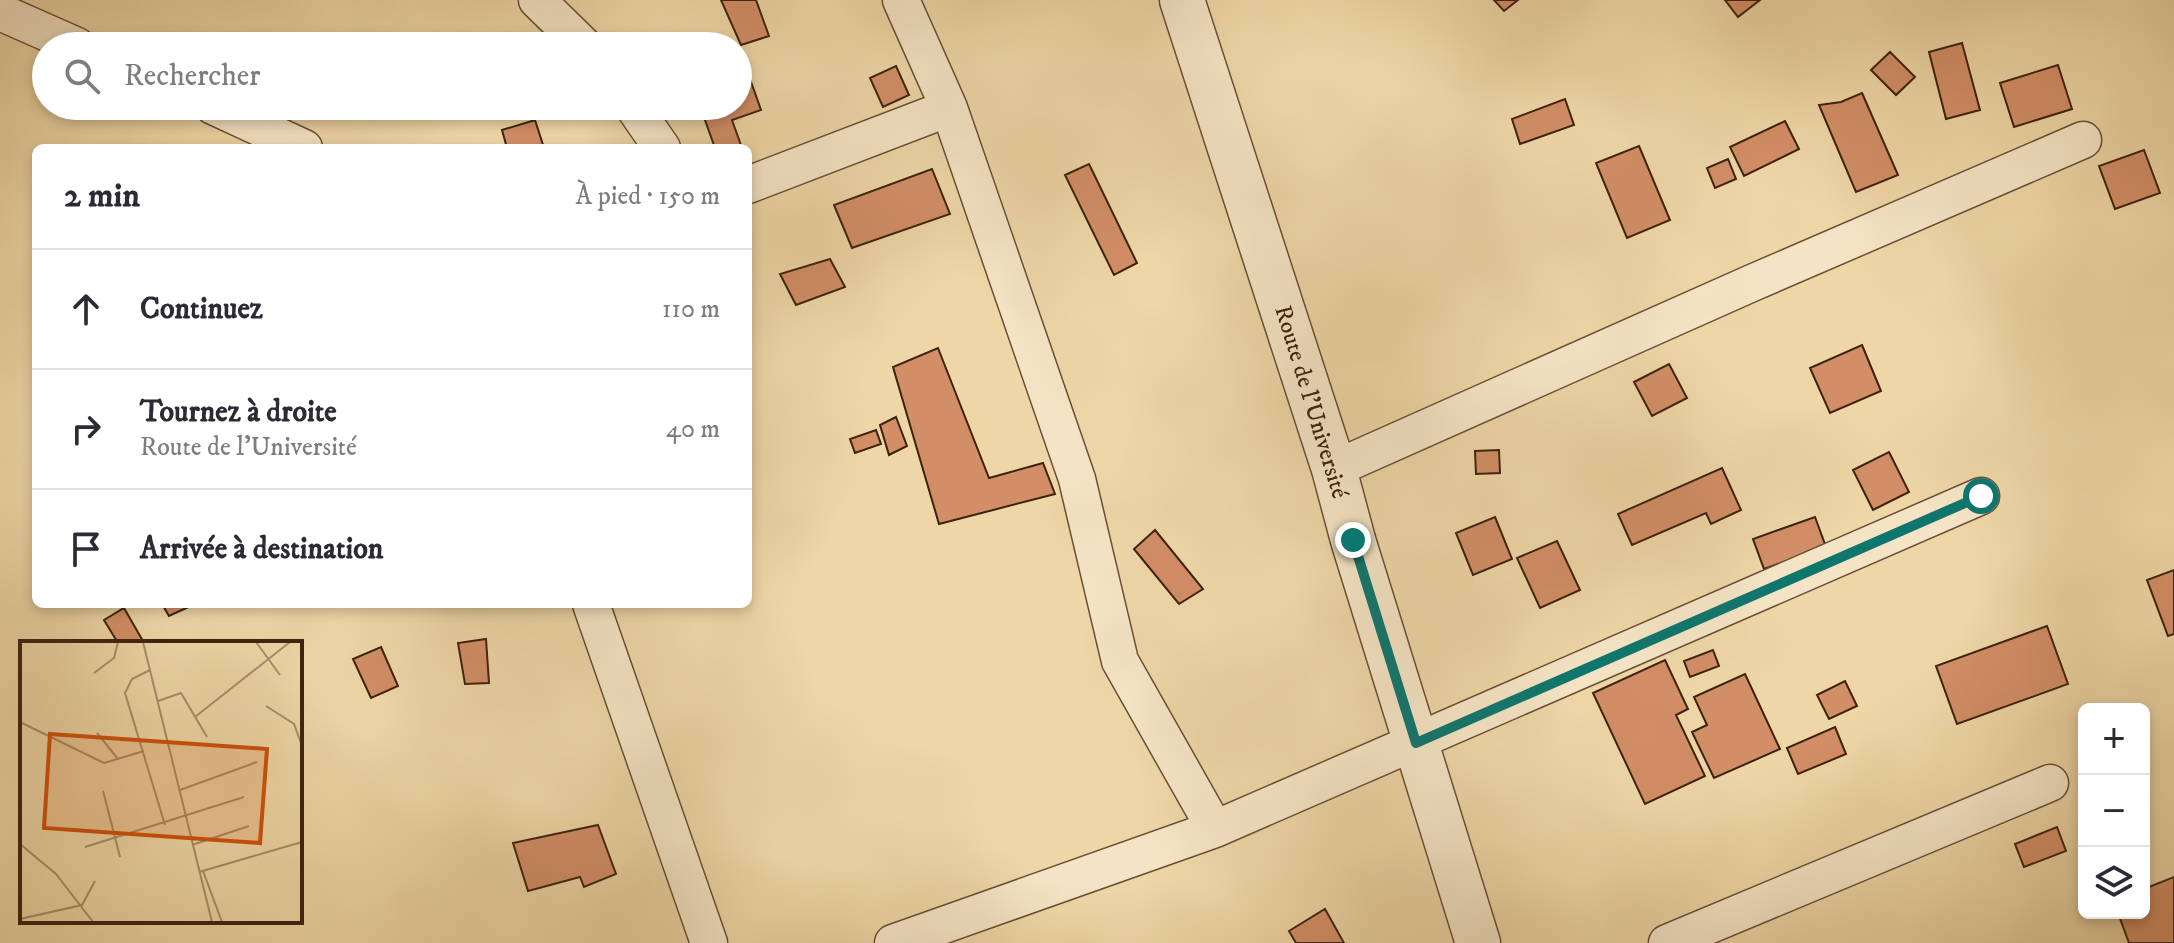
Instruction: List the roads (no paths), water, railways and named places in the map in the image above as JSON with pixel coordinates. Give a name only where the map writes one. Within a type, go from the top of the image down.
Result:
[{"type":"street","points":[[537,0],[570,32]]},
{"type":"street","points":[[901,0],[949,108],[1077,479],[1120,661],[1215,829]]},
{"type":"street","name":"Route de l'Université","points":[[1182,0],[1334,469],[1353,540],[1478,943]]},
{"type":"street","points":[[0,12],[45,32]]},
{"type":"street","points":[[752,183],[949,108]]},
{"type":"street","points":[[243,120],[295,144]]},
{"type":"street","points":[[643,120],[659,144]]},
{"type":"street","points":[[1334,469],[2083,140]]},
{"type":"street","points":[[893,943],[1215,829],[1981,496]]},
{"type":"street","points":[[592,608],[709,943]]},
{"type":"street","points":[[1667,943],[2050,783]]}]
